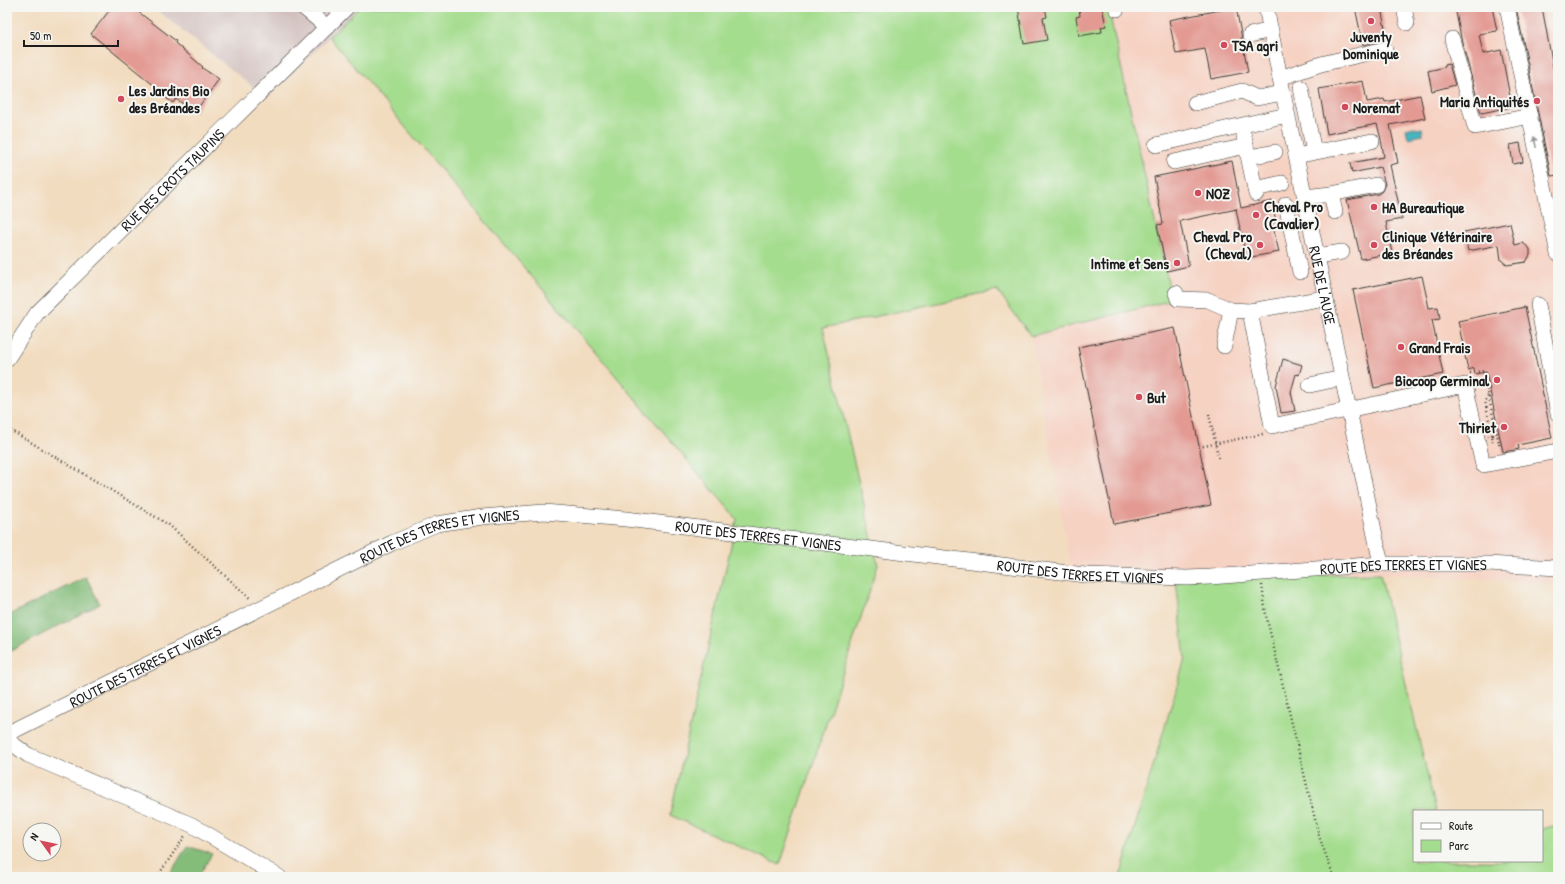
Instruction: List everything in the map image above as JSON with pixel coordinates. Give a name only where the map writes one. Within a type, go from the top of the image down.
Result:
[{"type":"street","points":[[303,7],[327,27]]},
{"type":"street","name":"RUE DES CROTS TAUPINS","points":[[7,359],[37,313],[347,7]]},
{"type":"street","name":"RUE DE L'AUGE","points":[[1266,7],[1287,115],[1381,564]]},
{"type":"street","points":[[1404,7],[1407,23]]},
{"type":"street","points":[[1507,7],[1558,254]]},
{"type":"street","points":[[1250,35],[1271,30]]},
{"type":"street","points":[[1452,39],[1475,127],[1530,116]]},
{"type":"street","points":[[1280,78],[1321,64],[1385,49]]},
{"type":"street","points":[[1301,88],[1314,152]]},
{"type":"street","points":[[1195,103],[1242,91],[1257,98],[1283,93]]},
{"type":"street","points":[[1156,145],[1287,115]]},
{"type":"street","points":[[1242,126],[1256,192],[1282,183]]},
{"type":"street","points":[[1296,156],[1372,141]]},
{"type":"street","points":[[1174,162],[1248,151],[1275,152]]},
{"type":"street","points":[[1304,197],[1331,194],[1376,185]]},
{"type":"street","points":[[1331,194],[1335,212]]},
{"type":"street","points":[[1286,204],[1300,272]]},
{"type":"street","points":[[1295,249],[1342,252]]},
{"type":"street","points":[[1176,293],[1178,299],[1208,300],[1231,310],[1250,311],[1325,298]]},
{"type":"street","points":[[1538,305],[1552,351],[1558,414]]},
{"type":"street","points":[[1224,346],[1231,310]]},
{"type":"street","points":[[1250,311],[1272,426],[1465,385],[1483,465],[1558,451]]},
{"type":"street","points":[[1310,385],[1342,378]]},
{"type":"street","name":"ROUTE DES TERRES ET VIGNES","points":[[7,734],[392,542],[437,524],[482,517],[544,512],[626,519],[1085,575],[1187,578],[1381,564],[1488,564],[1558,568]]},
{"type":"street","points":[[7,740],[28,755],[192,825],[279,877]]},
{"type":"path","points":[[1475,372],[1483,371],[1500,450]]},
{"type":"path","points":[[1482,396],[1488,395]]},
{"type":"path","points":[[1209,414],[1219,460]]},
{"type":"path","points":[[7,428],[169,525],[248,595],[258,609]]},
{"type":"path","points":[[1493,442],[1492,435],[1497,434]]},
{"type":"path","points":[[1260,573],[1266,614],[1320,836],[1334,877]]},
{"type":"path","points":[[157,877],[192,825]]},
{"type":"shaded area","points":[[153,7],[360,7],[267,98]]},
{"type":"shaded area","points":[[1108,7],[1558,7],[1558,583],[1380,574],[1073,581],[1031,336],[1172,299]]},
{"type":"green space","points":[[360,7],[1108,7],[1172,300],[1031,336],[997,290],[823,328],[878,565],[780,865],[670,815],[737,519],[329,37]]},
{"type":"green space","points":[[1380,574],[1436,810],[1413,810],[1413,862],[1543,862],[1543,829],[1558,825],[1558,877],[1120,877],[1185,659],[1176,580],[1187,578]]},
{"type":"green space","points":[[86,577],[100,604],[7,653],[7,616]]},
{"type":"green space","points":[[187,846],[212,854],[198,877],[168,877]]},
{"type":"water","points":[[1414,127],[1417,129],[1422,128],[1423,135],[1408,138],[1406,129]]},
{"type":"building","points":[[112,7],[132,7],[176,41],[175,43],[203,67],[202,68],[219,79],[195,112],[176,99],[173,103],[161,94],[162,92],[91,34]]},
{"type":"building","points":[[1018,7],[1045,7],[1047,17],[1043,18],[1047,40],[1024,44]]},
{"type":"building","points":[[1079,7],[1102,7],[1106,26],[1101,27],[1102,32],[1079,36],[1076,17],[1080,16]]},
{"type":"building","name":"TSA agri","points":[[1236,7],[1248,72],[1211,79],[1205,49],[1176,54],[1169,20]]},
{"type":"building","name":"Juventy Dominique","points":[[1355,7],[1381,7],[1387,40],[1363,45]]},
{"type":"building","points":[[1455,7],[1492,7],[1497,31],[1479,34],[1483,54],[1501,50],[1512,107],[1481,113],[1461,38]]},
{"type":"building","points":[[1516,7],[1542,7],[1558,94],[1558,175],[1551,176]]},
{"type":"building","points":[[1449,64],[1455,85],[1432,91],[1428,71],[1445,67],[1445,65]]},
{"type":"building","points":[[1363,81],[1367,102],[1384,99],[1385,102],[1420,95],[1425,118],[1390,125],[1398,163],[1390,165],[1402,219],[1386,222],[1392,253],[1361,259],[1347,200],[1378,194],[1382,191],[1385,184],[1380,167],[1352,173],[1350,163],[1384,157],[1381,139],[1377,124],[1327,134],[1319,89]]},
{"type":"building","points":[[1520,143],[1523,162],[1513,164],[1510,145]]},
{"type":"building","points":[[1232,161],[1241,208],[1272,201],[1276,222],[1272,223],[1279,252],[1246,258],[1236,209],[1180,221],[1189,266],[1167,271],[1157,225],[1163,224],[1154,177]]},
{"type":"building","points":[[1510,223],[1515,245],[1523,243],[1530,249],[1530,255],[1526,262],[1507,265],[1501,260],[1499,245],[1468,251],[1464,232]]},
{"type":"building","name":"Grand Frais","points":[[1422,276],[1429,308],[1438,307],[1440,319],[1432,320],[1443,374],[1374,388],[1353,290]]},
{"type":"building","points":[[1525,307],[1552,438],[1518,445],[1519,449],[1503,452],[1486,372],[1475,374],[1474,368],[1468,370],[1458,321]]},
{"type":"building","name":"But","points":[[1175,328],[1211,505],[1114,524],[1078,347]]},
{"type":"building","points":[[1283,359],[1302,365],[1299,375],[1296,374],[1291,392],[1295,411],[1281,413],[1276,386]]},
{"type":"place","name":"Juventy Dominique","points":[[1371,21]]},
{"type":"place","name":"TSA agri","points":[[1224,45]]},
{"type":"place","name":"Les Jardins Bio des Bréandes","points":[[121,99]]},
{"type":"place","name":"Maria Antiquités","points":[[1537,101]]},
{"type":"place","name":"Noremat","points":[[1345,107]]},
{"type":"place","name":"NOZ","points":[[1198,193]]},
{"type":"place","name":"HA Bureautique","points":[[1374,207]]},
{"type":"place","name":"Cheval Pro (Cavalier)","points":[[1256,215]]},
{"type":"place","name":"Cheval Pro (Cheval)","points":[[1260,245]]},
{"type":"place","name":"Clinique Vétérinaire des Bréandes","points":[[1374,245]]},
{"type":"place","name":"Intime et Sens","points":[[1177,263]]},
{"type":"place","name":"Grand Frais","points":[[1401,347]]},
{"type":"place","name":"Biocoop Germinal","points":[[1497,380]]},
{"type":"place","name":"But","points":[[1139,397]]},
{"type":"place","name":"Thiriet","points":[[1504,427]]}]
